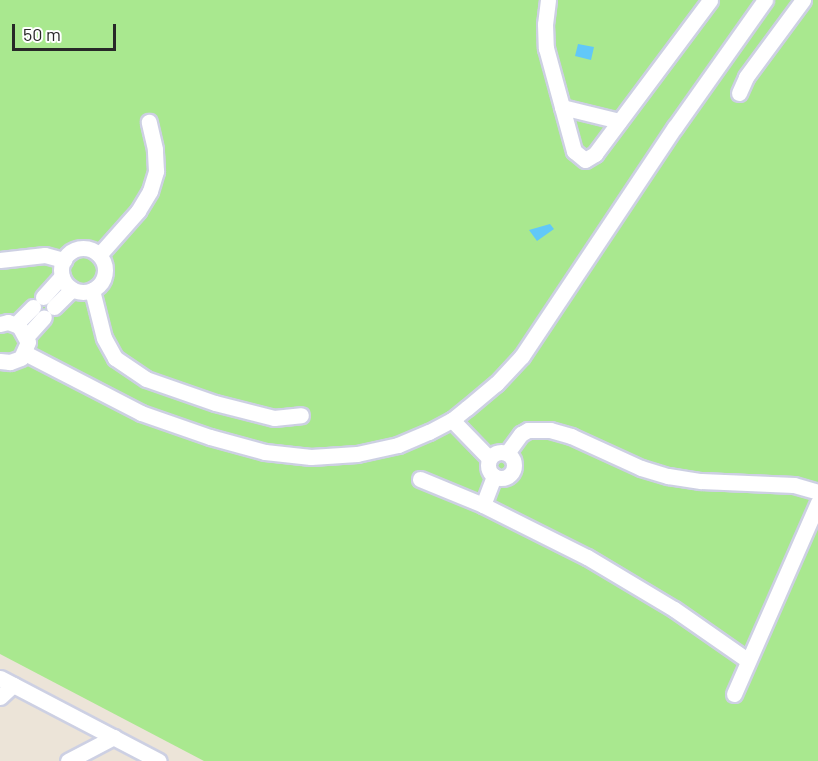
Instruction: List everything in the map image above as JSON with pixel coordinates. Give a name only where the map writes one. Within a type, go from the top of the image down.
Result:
[{"type":"street","points":[[548,0],[544,24],[546,48],[574,151],[585,160],[591,158],[710,0]]},
{"type":"street","points":[[25,353],[141,413],[210,437],[265,452],[311,457],[357,454],[398,445],[452,420],[496,384],[522,356],[675,128],[765,0]]},
{"type":"street","points":[[739,93],[746,77],[803,0]]},
{"type":"street","points":[[562,107],[619,121]]},
{"type":"street","points":[[99,255],[138,211],[150,191],[156,171],[155,149],[149,122]]},
{"type":"street","points":[[25,353],[22,330],[43,307],[62,276],[64,260],[79,249],[93,250],[103,261],[105,275],[102,282],[92,290],[84,292],[72,289],[62,276]]},
{"type":"street","points":[[0,260],[45,255],[64,260]]},
{"type":"street","points":[[43,307],[72,289]]},
{"type":"street","points":[[92,290],[104,338],[115,358],[146,378],[215,403],[274,418],[301,416]]},
{"type":"street","points":[[0,324],[22,330]]},
{"type":"street","points":[[0,361],[15,361],[25,353]]},
{"type":"street","points":[[452,420],[489,458]]},
{"type":"street","points":[[507,453],[521,434],[528,430],[550,430],[571,436],[641,468],[668,476],[701,481],[794,485],[818,492]]},
{"type":"street","points":[[494,476],[488,466],[489,458],[495,453],[507,453]]},
{"type":"street","points":[[494,476],[506,477],[512,471],[512,459],[507,453]]},
{"type":"street","points":[[483,505],[494,476]]},
{"type":"street","points":[[420,479],[483,505],[587,557],[674,609],[747,660]]},
{"type":"street","points":[[734,694],[818,503]]},
{"type":"street","points":[[0,697],[7,682],[159,761]]},
{"type":"street","points":[[68,761],[114,737]]},
{"type":"green space","points":[[0,0],[818,0],[818,761],[204,761],[0,654]]},
{"type":"water","points":[[578,44],[594,47],[591,60],[575,56]]},
{"type":"water","points":[[550,224],[554,229],[537,241],[529,230]]}]
